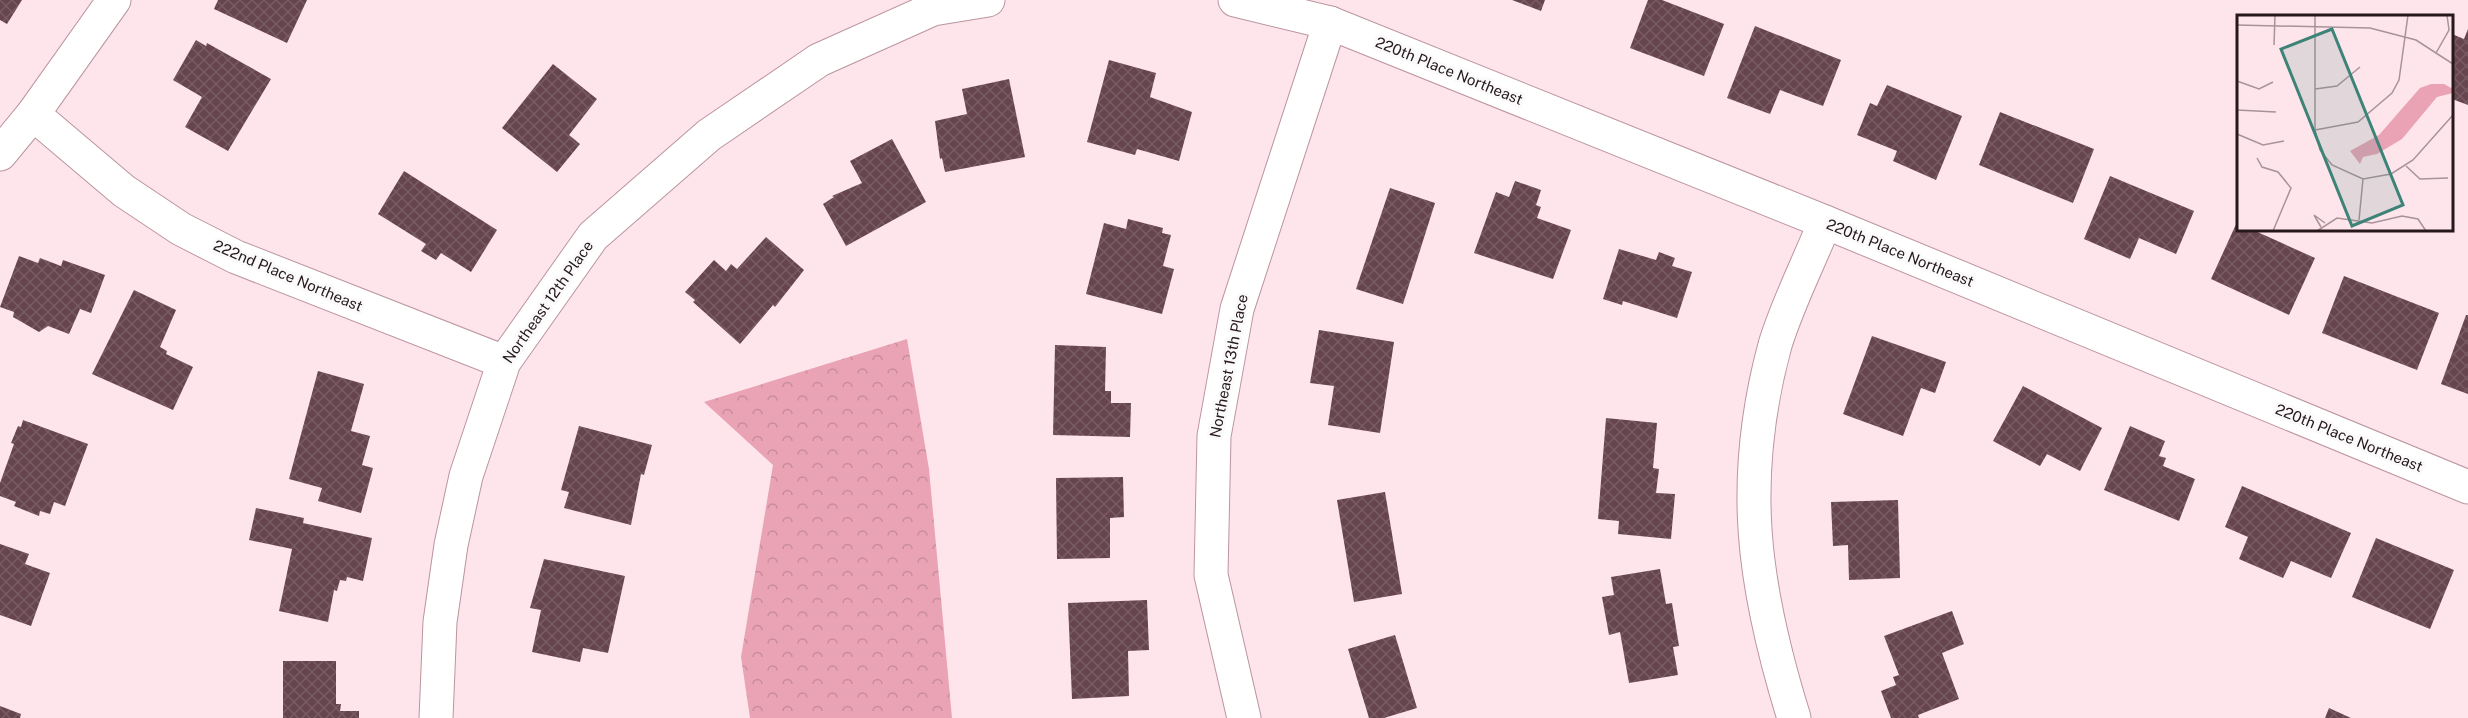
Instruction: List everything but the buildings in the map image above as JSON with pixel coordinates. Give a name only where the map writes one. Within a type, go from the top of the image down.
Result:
[{"type":"street","points":[[0,154],[33,114],[114,0]]},
{"type":"street","name":"Northeast 12th Place","points":[[436,718],[440,622],[451,545],[466,476],[504,362],[593,236],[709,135],[819,60],[933,9],[988,0]]},
{"type":"street","points":[[1235,0],[1330,23]]},
{"type":"street","name":"220th Place Northeast","points":[[1330,23],[1826,222],[2468,487]]},
{"type":"street","name":"Northeast 13th Place","points":[[1244,718],[1211,575],[1214,436],[1238,309],[1330,23]]},
{"type":"street","name":"222nd Place Northeast","points":[[33,114],[124,191],[181,228],[236,257],[504,362]]},
{"type":"street","points":[[1794,718],[1772,648],[1757,571],[1752,495],[1758,424],[1776,344],[1826,222]]},
{"type":"green space","points":[[907,339],[929,469],[952,718],[750,718],[741,657],[773,465],[704,402]]}]
